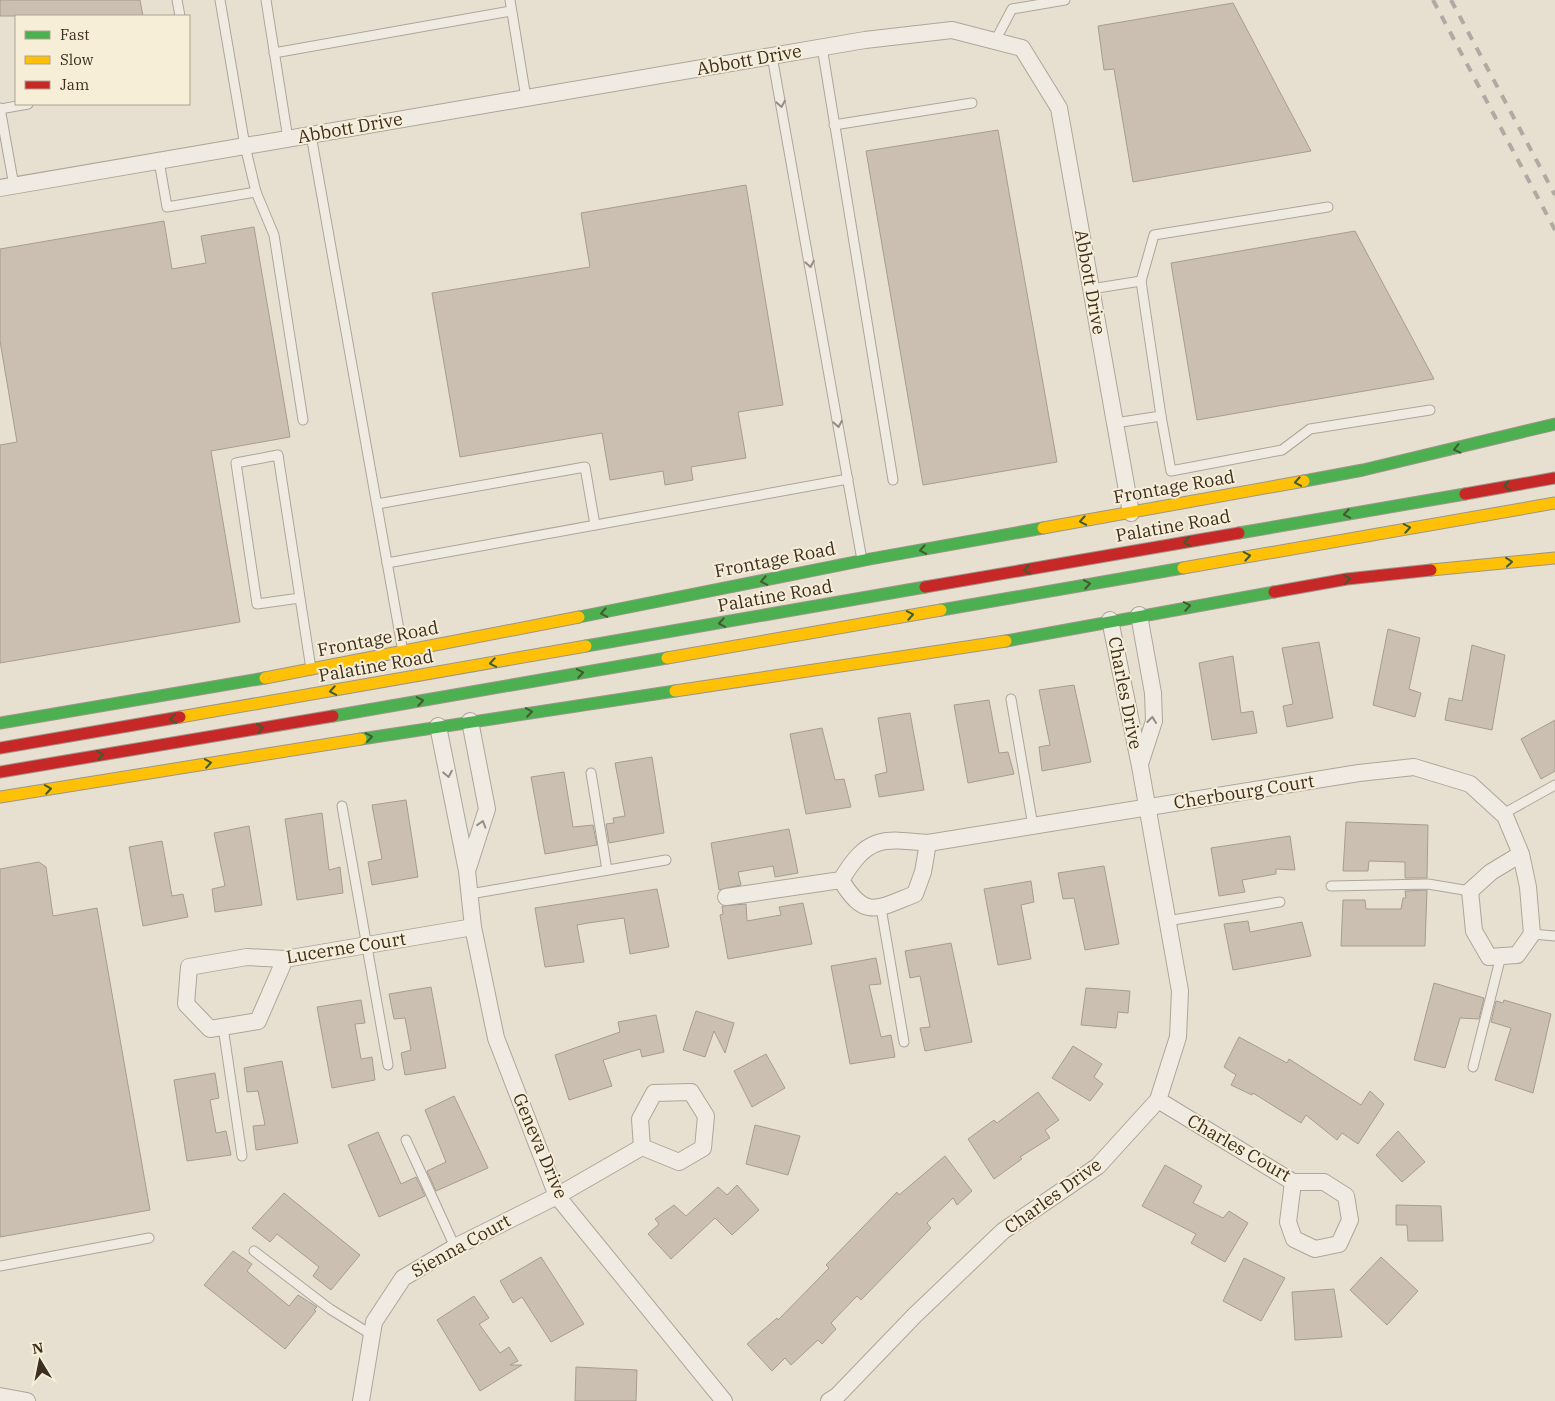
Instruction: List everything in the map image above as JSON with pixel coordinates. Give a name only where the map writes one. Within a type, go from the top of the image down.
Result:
[{"type":"main road","name":"Frontage Road","points":[[0,722],[311,670],[862,561],[1363,470],[1555,424]]},
{"type":"main road","name":"Palatine Road","points":[[0,748],[1555,478]]},
{"type":"main road","points":[[0,772],[406,704],[1555,503]]},
{"type":"main road","points":[[0,797],[470,720],[979,646],[1110,620],[1347,579],[1555,558]]},
{"type":"street","name":"Abbott Drive","points":[[7,187],[822,47],[952,30],[1022,48],[1059,108],[1131,513]]},
{"type":"street","name":"Charles Drive","points":[[1139,615],[1153,693],[1154,721],[1140,766]]},
{"type":"street","name":"Charles Drive","points":[[829,1401],[837,1396],[914,1316],[1003,1231],[1098,1166],[1158,1100],[1178,1036],[1180,991],[1140,766],[1110,620]]},
{"type":"street","name":"Geneva Drive","points":[[467,871],[486,809],[470,720]]},
{"type":"street","name":"Geneva Drive","points":[[438,726],[467,871],[473,927],[496,1038],[557,1196],[714,1397]]},
{"type":"street","name":"Cherbourg Court","points":[[841,880],[855,858],[874,842],[900,840],[928,843],[1359,773],[1414,768],[1470,784],[1503,814],[1521,854],[1528,887],[1532,934]]},
{"type":"street","points":[[726,897],[841,880],[853,900],[869,908],[880,908],[915,894],[923,872],[928,843]]},
{"type":"street","points":[[1521,854],[1491,872],[1470,891],[1474,931],[1489,956],[1517,955],[1532,934]]},
{"type":"street","name":"Lucerne Court","points":[[223,1027],[210,1029],[186,1004],[189,968],[247,957],[285,959],[473,927]]},
{"type":"street","points":[[223,1027],[258,1021],[285,959]]},
{"type":"street","points":[[691,1092],[706,1116],[703,1148],[679,1162],[642,1147],[640,1119],[654,1093],[691,1092]]},
{"type":"street","name":"Charles Court","points":[[1158,1100],[1292,1182],[1324,1182],[1346,1196],[1350,1220],[1339,1244],[1315,1249],[1294,1239],[1288,1222],[1292,1182]]},
{"type":"street","name":"Sienna Court","points":[[361,1401],[374,1322],[403,1278],[455,1247],[557,1196],[642,1147]]},
{"type":"street","points":[[0,1396],[28,1401]]},
{"type":"lane","points":[[177,0],[180,15]]},
{"type":"lane","points":[[220,0],[245,146],[256,192],[274,235],[303,420]]},
{"type":"lane","points":[[266,0],[288,139]]},
{"type":"lane","points":[[510,0],[526,98]]},
{"type":"lane","points":[[995,41],[1012,9],[1064,0]]},
{"type":"lane","points":[[274,53],[511,11]]},
{"type":"lane","points":[[822,47],[893,480]]},
{"type":"lane","points":[[772,56],[862,561]]},
{"type":"lane","points":[[834,125],[972,103]]},
{"type":"lane","points":[[7,187],[0,108],[21,105]]},
{"type":"lane","points":[[311,135],[403,652]]},
{"type":"lane","points":[[159,161],[167,207],[256,192]]},
{"type":"lane","points":[[1328,207],[1154,235],[1141,281],[1171,471],[1282,450],[1310,429],[1430,410]]},
{"type":"lane","points":[[1091,289],[1141,281]]},
{"type":"lane","points":[[1115,423],[1161,416]]},
{"type":"lane","points":[[300,598],[257,604],[236,463],[278,455],[300,598],[311,670]]},
{"type":"lane","points":[[377,504],[585,467],[595,525]]},
{"type":"lane","points":[[387,564],[848,479]]},
{"type":"lane","points":[[1011,699],[1033,826]]},
{"type":"lane","points":[[591,773],[607,870]]},
{"type":"lane","points":[[1503,814],[1555,785]]},
{"type":"lane","points":[[342,806],[388,1065]]},
{"type":"lane","points":[[470,894],[666,860]]},
{"type":"lane","points":[[1331,886],[1428,884],[1470,891]]},
{"type":"lane","points":[[1167,921],[1280,902]]},
{"type":"lane","points":[[880,908],[904,1042]]},
{"type":"lane","points":[[1532,934],[1555,936]]},
{"type":"lane","points":[[1473,1067],[1501,956]]},
{"type":"lane","points":[[223,1027],[242,1156]]},
{"type":"lane","points":[[406,1140],[455,1247]]},
{"type":"lane","points":[[0,1266],[150,1238]]},
{"type":"lane","points":[[254,1250],[330,1309],[372,1335]]},
{"type":"building","points":[[0,0],[140,0],[143,15],[15,15],[0,16]]},
{"type":"building","points":[[1233,3],[1311,151],[1133,182],[1114,69],[1104,70],[1098,26]]},
{"type":"building","points":[[998,130],[1057,462],[923,485],[866,151]]},
{"type":"building","points":[[746,185],[783,405],[738,412],[746,458],[691,467],[693,480],[665,485],[663,471],[610,480],[602,433],[460,457],[432,293],[590,267],[581,213]]},
{"type":"building","points":[[164,221],[172,269],[206,263],[201,236],[254,227],[290,437],[211,451],[240,622],[0,663],[0,445],[17,442],[0,341],[0,249]]},
{"type":"building","points":[[1355,231],[1434,379],[1197,420],[1171,263]]},
{"type":"building","points":[[1388,629],[1420,638],[1409,689],[1421,693],[1415,717],[1373,705]]},
{"type":"building","points":[[1319,642],[1333,718],[1287,727],[1283,706],[1293,704],[1282,648]]},
{"type":"building","points":[[1472,645],[1505,655],[1492,730],[1445,720],[1449,698],[1462,701]]},
{"type":"building","points":[[1233,656],[1241,713],[1253,711],[1257,733],[1212,740],[1199,663]]},
{"type":"building","points":[[1074,685],[1091,762],[1042,771],[1039,747],[1050,745],[1039,690]]},
{"type":"building","points":[[989,700],[999,753],[1008,752],[1014,774],[968,783],[954,705]]},
{"type":"building","points":[[910,713],[924,790],[879,797],[875,775],[887,772],[878,718]]},
{"type":"building","points":[[1555,720],[1555,771],[1541,779],[1521,739]]},
{"type":"building","points":[[822,728],[835,780],[844,779],[851,807],[806,814],[790,734]]},
{"type":"building","points":[[652,757],[664,833],[609,843],[606,824],[614,823],[613,818],[625,816],[615,763]]},
{"type":"building","points":[[564,772],[573,827],[593,825],[597,845],[545,854],[531,777]]},
{"type":"building","points":[[406,800],[418,877],[372,885],[368,862],[382,859],[372,805]]},
{"type":"building","points":[[322,813],[329,870],[340,867],[343,893],[297,900],[285,819]]},
{"type":"building","points":[[1346,822],[1428,825],[1427,878],[1405,878],[1405,862],[1369,861],[1368,871],[1343,871]]},
{"type":"building","points":[[249,826],[262,905],[215,912],[212,889],[225,886],[214,833]]},
{"type":"building","points":[[789,829],[798,873],[775,877],[773,866],[738,872],[741,885],[719,890],[711,843]]},
{"type":"building","points":[[1290,836],[1295,870],[1276,869],[1276,874],[1242,880],[1245,892],[1219,896],[1211,848]]},
{"type":"building","points":[[162,841],[172,896],[183,894],[188,917],[143,926],[129,847]]},
{"type":"building","points":[[39,862],[46,867],[53,916],[97,908],[150,1210],[0,1237],[0,869]]},
{"type":"building","points":[[1104,866],[1119,944],[1085,950],[1074,898],[1063,899],[1058,873]]},
{"type":"building","points":[[1031,881],[1034,902],[1021,905],[1031,959],[998,965],[984,889]]},
{"type":"building","points":[[657,889],[669,947],[630,954],[624,918],[588,923],[577,925],[584,962],[545,967],[535,908]]},
{"type":"building","points":[[1427,890],[1425,946],[1341,946],[1343,900],[1365,900],[1366,909],[1401,909],[1403,898],[1406,898],[1405,891]]},
{"type":"building","points":[[803,903],[812,944],[728,959],[720,915],[723,914],[722,906],[746,904],[747,921],[781,915],[779,907]]},
{"type":"building","points":[[1248,921],[1250,932],[1302,922],[1311,956],[1233,970],[1224,924]]},
{"type":"building","points":[[951,943],[972,1042],[925,1051],[920,1028],[930,1027],[920,976],[910,978],[905,951]]},
{"type":"building","points":[[876,958],[881,984],[869,985],[881,1037],[891,1035],[895,1057],[850,1064],[831,966]]},
{"type":"building","points":[[1434,983],[1484,998],[1479,1019],[1460,1018],[1445,1068],[1414,1060]]},
{"type":"building","points":[[431,987],[446,1068],[405,1075],[401,1053],[411,1050],[405,1018],[394,1019],[389,994]]},
{"type":"building","points":[[1086,988],[1130,991],[1128,1013],[1118,1012],[1116,1028],[1081,1025]]},
{"type":"building","points":[[361,1000],[365,1023],[355,1024],[361,1059],[372,1057],[375,1080],[332,1088],[317,1007]]},
{"type":"building","points":[[1504,1000],[1551,1014],[1533,1093],[1495,1080],[1511,1028],[1491,1022],[1496,1001],[1503,1003]]},
{"type":"building","points":[[696,1011],[734,1023],[725,1053],[714,1031],[705,1057],[683,1050]]},
{"type":"building","points":[[656,1015],[664,1052],[642,1057],[640,1049],[603,1060],[612,1086],[569,1100],[555,1055],[620,1032],[618,1022]]},
{"type":"building","points":[[1239,1037],[1287,1063],[1289,1059],[1361,1105],[1370,1091],[1384,1104],[1358,1144],[1342,1133],[1337,1140],[1306,1115],[1301,1123],[1253,1093],[1252,1095],[1231,1085],[1236,1075],[1224,1067]]},
{"type":"building","points":[[1073,1046],[1102,1064],[1094,1077],[1103,1084],[1090,1101],[1052,1078]]},
{"type":"building","points":[[766,1054],[785,1088],[752,1107],[734,1071]]},
{"type":"building","points":[[282,1061],[298,1143],[256,1150],[253,1126],[265,1125],[258,1091],[247,1092],[244,1068]]},
{"type":"building","points":[[215,1073],[219,1098],[210,1100],[216,1133],[226,1131],[231,1155],[187,1161],[174,1080]]},
{"type":"building","points":[[1038,1092],[1059,1120],[1045,1130],[1050,1138],[1020,1157],[1022,1159],[994,1179],[968,1139],[994,1120],[997,1123]]},
{"type":"building","points":[[454,1096],[488,1168],[436,1191],[427,1171],[446,1162],[425,1110]]},
{"type":"building","points":[[755,1125],[800,1136],[788,1175],[746,1164]]},
{"type":"building","points":[[1398,1131],[1425,1162],[1402,1182],[1376,1155]]},
{"type":"building","points":[[378,1132],[401,1184],[416,1177],[425,1196],[379,1217],[348,1145]]},
{"type":"building","points":[[945,1156],[972,1191],[957,1205],[953,1198],[927,1223],[931,1228],[861,1300],[857,1296],[831,1323],[836,1329],[822,1344],[818,1340],[791,1365],[785,1358],[772,1371],[747,1344],[777,1318],[778,1320],[829,1268],[826,1265],[897,1192],[899,1195]]},
{"type":"building","points":[[1165,1165],[1202,1186],[1193,1203],[1223,1218],[1229,1211],[1248,1223],[1225,1262],[1191,1243],[1196,1234],[1142,1206]]},
{"type":"building","points":[[737,1185],[759,1210],[732,1235],[715,1218],[671,1259],[648,1234],[659,1224],[655,1219],[674,1205],[686,1216],[718,1187],[727,1195]]},
{"type":"building","points":[[284,1193],[360,1255],[331,1290],[313,1276],[319,1267],[277,1234],[270,1242],[252,1228]]},
{"type":"building","points":[[1396,1205],[1441,1206],[1443,1241],[1408,1241],[1407,1225],[1396,1225]]},
{"type":"building","points":[[233,1251],[252,1264],[247,1271],[289,1306],[298,1295],[317,1307],[314,1310],[316,1311],[285,1349],[204,1285]]},
{"type":"building","points":[[541,1257],[584,1324],[551,1342],[522,1297],[513,1303],[500,1281]]},
{"type":"building","points":[[1381,1257],[1418,1291],[1387,1325],[1350,1290]]},
{"type":"building","points":[[1244,1258],[1285,1278],[1261,1321],[1223,1301]]},
{"type":"building","points":[[1334,1289],[1342,1337],[1295,1340],[1292,1292]]},
{"type":"building","points":[[474,1296],[489,1318],[479,1324],[500,1353],[509,1347],[518,1361],[510,1365],[522,1365],[480,1391],[437,1320]]},
{"type":"building","points":[[576,1367],[637,1370],[636,1401],[575,1401]]},
{"type":"railway","points":[[1433,0],[1555,230]]},
{"type":"railway","points":[[1451,0],[1555,195]]},
{"type":"traffic: fast","points":[[1304,481],[1363,470],[1555,424]]},
{"type":"traffic: fast","points":[[1239,533],[1465,494]]},
{"type":"traffic: fast","points":[[579,617],[870,559],[1043,528]]},
{"type":"traffic: fast","points":[[941,610],[1183,568]]},
{"type":"traffic: fast","points":[[586,646],[925,587]]},
{"type":"traffic: fast","points":[[1006,641],[1274,592]]},
{"type":"traffic: fast","points":[[333,716],[667,658]]},
{"type":"traffic: fast","points":[[0,723],[265,678]]},
{"type":"traffic: fast","points":[[361,739],[675,691]]},
{"type":"traffic: slow","points":[[1043,528],[1304,481]]},
{"type":"traffic: slow","points":[[1183,568],[1555,503]]},
{"type":"traffic: slow","points":[[1431,570],[1555,558]]},
{"type":"traffic: slow","points":[[667,658],[941,610]]},
{"type":"traffic: slow","points":[[265,678],[579,617]]},
{"type":"traffic: slow","points":[[675,691],[1006,641]]},
{"type":"traffic: slow","points":[[180,717],[586,646]]},
{"type":"traffic: slow","points":[[0,797],[361,739]]},
{"type":"traffic: jam","points":[[1465,494],[1555,478]]},
{"type":"traffic: jam","points":[[925,587],[1239,533]]},
{"type":"traffic: jam","points":[[1274,592],[1347,579],[1431,570]]},
{"type":"traffic: jam","points":[[0,772],[333,716]]},
{"type":"traffic: jam","points":[[0,748],[180,717]]}]
